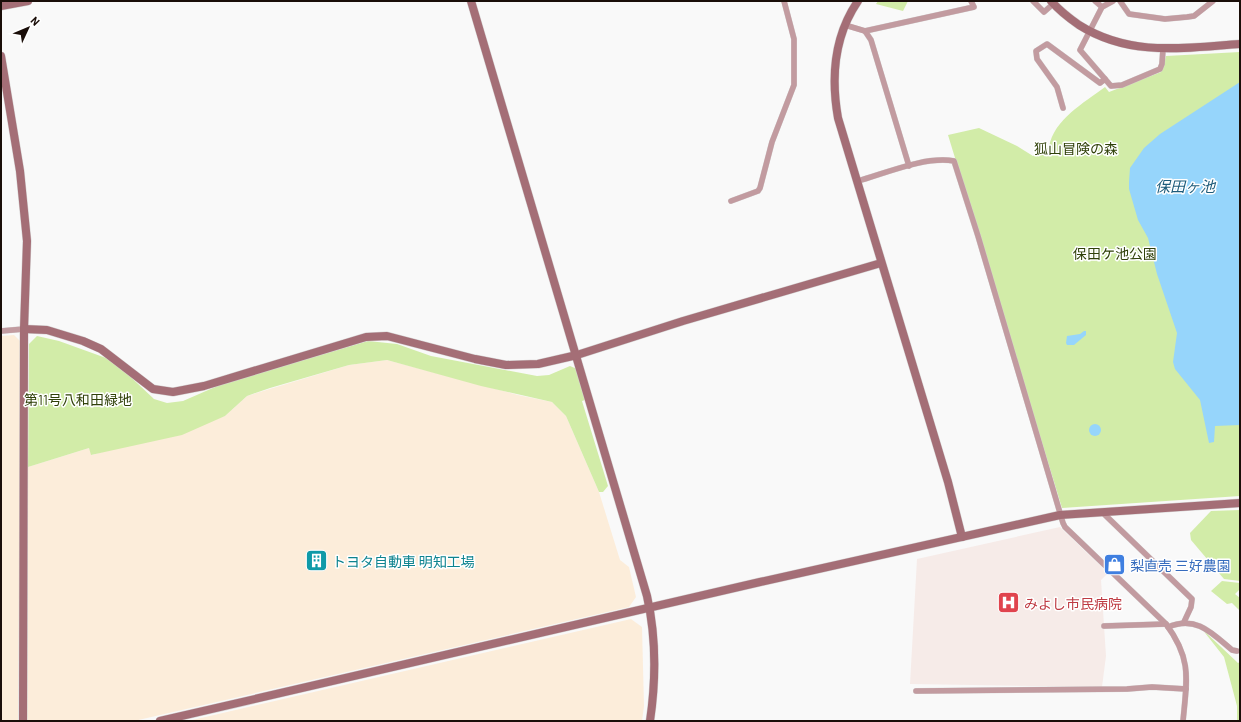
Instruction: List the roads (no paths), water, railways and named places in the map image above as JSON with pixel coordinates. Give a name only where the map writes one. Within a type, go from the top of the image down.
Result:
[{"type":"street","points":[[1,6],[28,1]]},
{"type":"street","points":[[471,1],[577,355],[650,608],[653,628],[654,688],[650,721]]},
{"type":"street","points":[[731,201],[758,191],[760,188],[778,123],[794,85],[794,39],[784,1]]},
{"type":"street","points":[[858,1],[845,25],[835,64],[835,101],[843,137],[858,181],[881,263],[948,482],[962,537]]},
{"type":"street","points":[[845,25],[866,32],[974,7],[971,1]]},
{"type":"street","points":[[1033,1],[1044,12],[1052,2],[1070,18],[1090,31],[1109,40],[1133,47],[1163,49],[1240,44]]},
{"type":"street","points":[[1095,1],[1102,7]]},
{"type":"street","points":[[1113,1],[1102,7],[1080,50],[1111,86],[1122,85],[1160,69],[1162,64],[1163,49]]},
{"type":"street","points":[[1120,1],[1129,14],[1165,19],[1194,16],[1213,1]]},
{"type":"street","points":[[866,32],[871,40],[909,166]]},
{"type":"street","points":[[1063,108],[1058,87],[1037,59],[1036,51],[1042,46],[1047,44],[1052,47],[1100,83],[1104,79]]},
{"type":"street","points":[[1,56],[18,164],[27,241],[24,329],[23,721]]},
{"type":"street","points":[[858,181],[909,166],[943,159],[954,161],[978,236],[1064,527],[1167,625],[1177,638],[1185,659],[1186,689],[1183,721]]},
{"type":"street","points":[[1,331],[24,329],[47,330],[83,341],[101,349],[153,389],[173,392],[204,386],[366,337],[387,336],[475,359],[506,365],[538,364],[577,355],[683,321],[881,263]]},
{"type":"street","points":[[160,721],[768,580],[1060,515],[1240,502]]},
{"type":"street","points":[[1102,512],[1192,599],[1191,607],[1184,622]]},
{"type":"street","points":[[1104,626],[1167,625],[1184,622],[1202,626],[1232,650],[1237,651]]},
{"type":"street","points":[[916,691],[1127,689],[1152,687],[1186,689]]},
{"type":"water","name":"保田ヶ池","points":[[1240,82],[1240,425],[1215,426],[1214,442],[1209,443],[1200,400],[1175,369],[1173,362],[1177,333],[1157,274],[1148,238],[1138,220],[1129,189],[1130,168],[1144,148],[1160,134]]},
{"type":"water","points":[[1086,331],[1086,335],[1074,345],[1067,345],[1067,336],[1080,334]]},
{"type":"water","points":[[1093,424],[1097,424],[1101,430],[1097,436],[1093,436],[1089,432],[1089,428]]},
{"type":"place","name":"トヨタ自動車 明知工場","points":[[316,561]]},
{"type":"place","name":"梨直売 三好農園","points":[[1115,565]]},
{"type":"place","name":"みよし市民病院","points":[[1008,603]]},
{"type":"park label","name":"狐山冒険の森","points":[[1076,148]]},
{"type":"park label","name":"保田ケ池公園","points":[[1115,253]]},
{"type":"park label","name":"第11号八和田緑地","points":[[78,399]]}]
